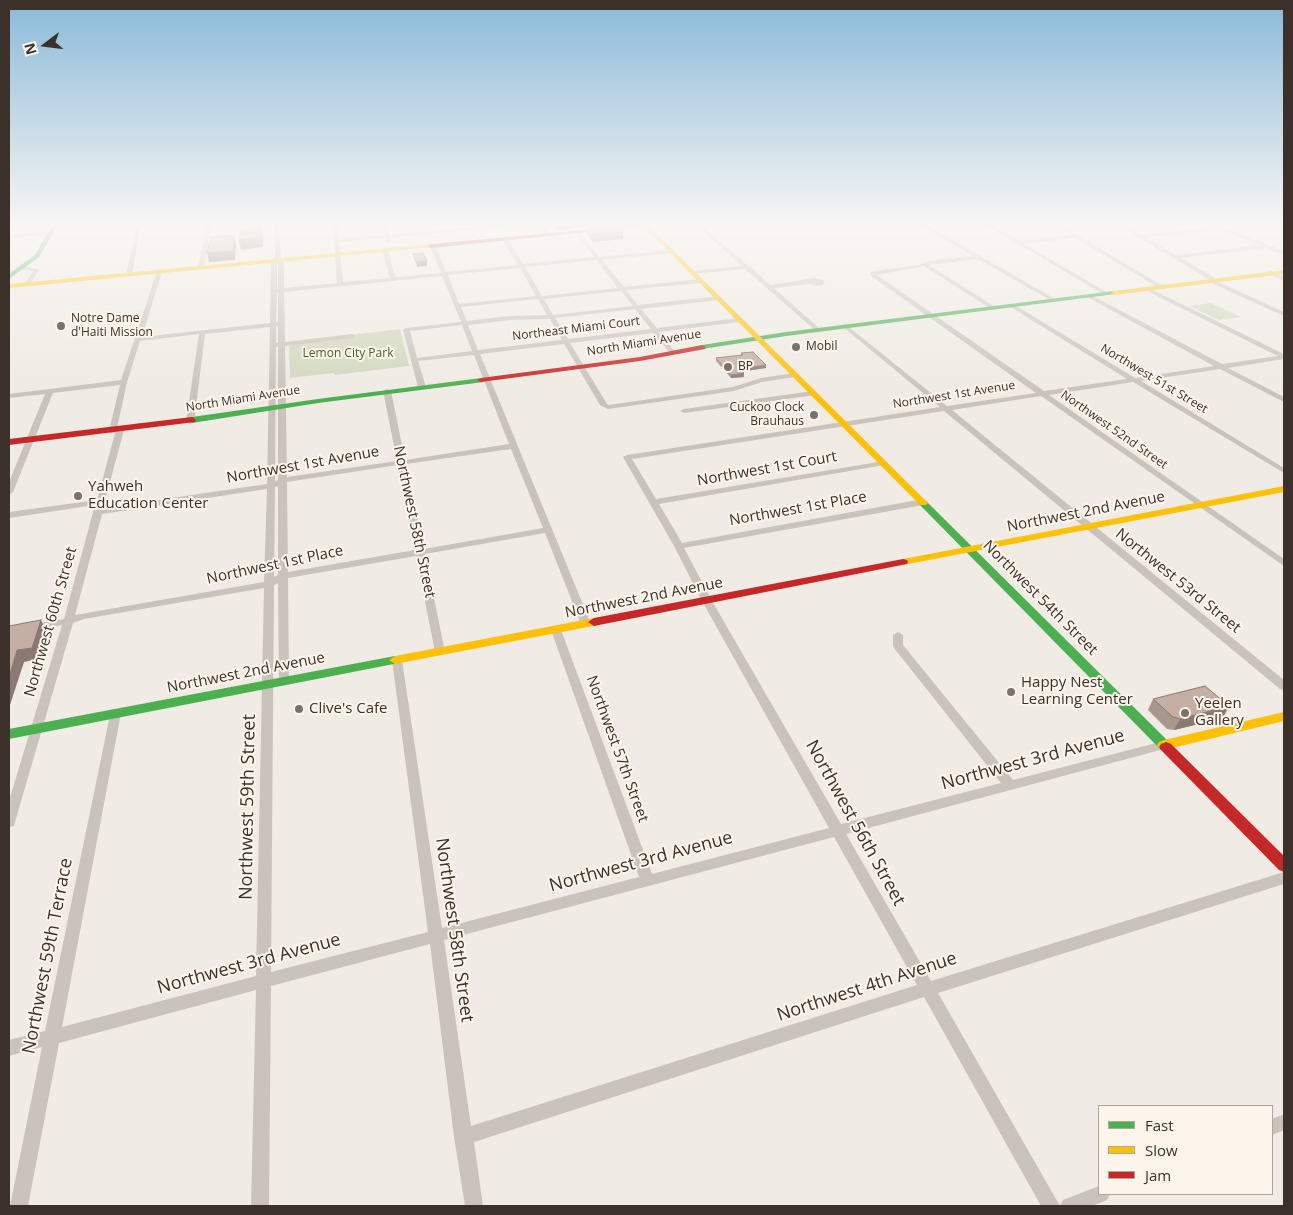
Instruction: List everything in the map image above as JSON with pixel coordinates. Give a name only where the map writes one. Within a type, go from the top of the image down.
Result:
[{"type":"main road","points":[[9,286],[51,282]]},
{"type":"main road","name":"Northwest 54th Street","points":[[702,282],[1284,866]]},
{"type":"main road","name":"North Miami Avenue","points":[[9,442],[190,422],[387,391],[673,353],[757,337],[1198,282]]},
{"type":"main road","name":"Northwest 2nd Avenue","points":[[9,734],[1284,489]]},
{"type":"main road","name":"Northwest 3rd Avenue","points":[[1164,745],[1284,716]]},
{"type":"street","name":"Northwest 60th Street","points":[[9,822],[68,621],[99,507],[116,431],[124,382],[156,282]]},
{"type":"street","points":[[276,282],[282,345],[277,408]]},
{"type":"street","points":[[277,291],[375,282]]},
{"type":"street","points":[[447,282],[586,624]]},
{"type":"street","points":[[530,282],[604,405],[608,407],[734,388],[761,380],[795,375]]},
{"type":"street","points":[[616,282],[673,353]]},
{"type":"street","points":[[457,306],[622,289],[668,282]]},
{"type":"street","points":[[763,282],[818,330]]},
{"type":"street","points":[[769,287],[810,282]]},
{"type":"street","name":"Northwest 52nd Street","points":[[882,282],[1284,563]]},
{"type":"street","points":[[952,282],[993,308]]},
{"type":"street","points":[[1022,282],[1054,300]]},
{"type":"street","points":[[1086,282],[1107,294]]},
{"type":"street","points":[[1153,282],[1160,286]]},
{"type":"street","points":[[1217,282],[1284,314]]},
{"type":"street","points":[[1147,288],[1284,357]]},
{"type":"street","points":[[277,291],[273,324],[273,346],[283,480],[284,681]]},
{"type":"street","points":[[1089,296],[1284,400]]},
{"type":"street","points":[[422,387],[406,330],[510,318],[551,317],[718,298]]},
{"type":"street","name":"Northwest 51st Street","points":[[1011,306],[1284,471]]},
{"type":"street","name":"Northeast Miami Court","points":[[414,360],[740,320]]},
{"type":"street","points":[[138,339],[281,324]]},
{"type":"street","name":"Northwest 53rd Street","points":[[845,326],[1284,686]]},
{"type":"street","points":[[190,422],[202,332]]},
{"type":"street","points":[[273,346],[352,336]]},
{"type":"street","name":"Northwest 1st Avenue","points":[[627,457],[1284,357]]},
{"type":"street","points":[[9,396],[124,382]]},
{"type":"street","points":[[9,492],[50,391]]},
{"type":"street","name":"Northwest 58th Street","points":[[387,391],[440,652]]},
{"type":"street","points":[[684,411],[813,393]]},
{"type":"street","name":"Northwest 59th Street","points":[[260,1206],[271,486],[277,408]]},
{"type":"street","name":"Northwest 1st Avenue","points":[[9,514],[99,507],[271,486],[283,480],[515,446]]},
{"type":"street","name":"Northwest 56th Street","points":[[627,457],[1051,1206]]},
{"type":"street","name":"Northwest 1st Court","points":[[654,502],[884,463]]},
{"type":"street","name":"Northwest 1st Place","points":[[679,546],[923,502]]},
{"type":"street","name":"Northwest 1st Place","points":[[9,631],[269,584],[284,576],[548,530]]},
{"type":"street","name":"Northwest 57th Street","points":[[556,630],[647,880]]},
{"type":"street","points":[[898,635],[898,646],[1011,786]]},
{"type":"street","name":"Northwest 58th Street","points":[[397,660],[474,1206]]},
{"type":"street","name":"Northwest 59th Terrace","points":[[19,1206],[115,713]]},
{"type":"street","name":"Northwest 3rd Avenue","points":[[9,1048],[436,934],[1164,745]]},
{"type":"street","name":"Northwest 4th Avenue","points":[[463,1137],[927,989],[1284,878]]},
{"type":"street","points":[[1069,1206],[1098,1195]]},
{"type":"green space","points":[[1210,303],[1241,317],[1219,320],[1189,306]]},
{"type":"green space","name":"Lemon City Park","points":[[400,329],[409,366],[335,375],[334,373],[290,378],[289,342]]},
{"type":"building","points":[[753,352],[766,365],[740,369],[744,373],[731,375],[716,358],[743,355],[741,353]]},
{"type":"building","points":[[41,620],[32,648],[17,650],[9,677],[9,626]]},
{"type":"building","points":[[1205,686],[1229,706],[1180,719],[1173,717],[1153,699]]},
{"type":"traffic: fast","points":[[702,347],[786,334],[1114,293]]},
{"type":"traffic: fast","points":[[192,420],[318,401],[481,380]]},
{"type":"traffic: fast","points":[[923,503],[1166,747]]},
{"type":"traffic: fast","points":[[9,734],[395,660]]},
{"type":"traffic: slow","points":[[9,286],[54,282]]},
{"type":"traffic: slow","points":[[702,282],[923,503]]},
{"type":"traffic: slow","points":[[1114,293],[1205,282]]},
{"type":"traffic: slow","points":[[903,562],[1284,489]]},
{"type":"traffic: slow","points":[[395,660],[594,622]]},
{"type":"traffic: slow","points":[[1164,745],[1284,716]]},
{"type":"traffic: jam","points":[[481,380],[640,359],[702,347]]},
{"type":"traffic: jam","points":[[9,442],[192,420]]},
{"type":"traffic: jam","points":[[594,622],[903,562]]},
{"type":"traffic: jam","points":[[1166,747],[1284,866]]},
{"type":"place","name":"Notre Dame d'Haiti Mission","points":[[61,326]]},
{"type":"place","name":"Mobil","points":[[796,347]]},
{"type":"place","name":"BP","points":[[728,367]]},
{"type":"place","name":"Cuckoo Clock Brauhaus","points":[[814,415]]},
{"type":"place","name":"Yahweh Education Center","points":[[78,496]]},
{"type":"place","name":"Happy Nest Learning Center","points":[[1011,692]]},
{"type":"place","name":"Clive's Cafe","points":[[299,709]]},
{"type":"place","name":"Yeelen Gallery","points":[[1185,713]]}]
